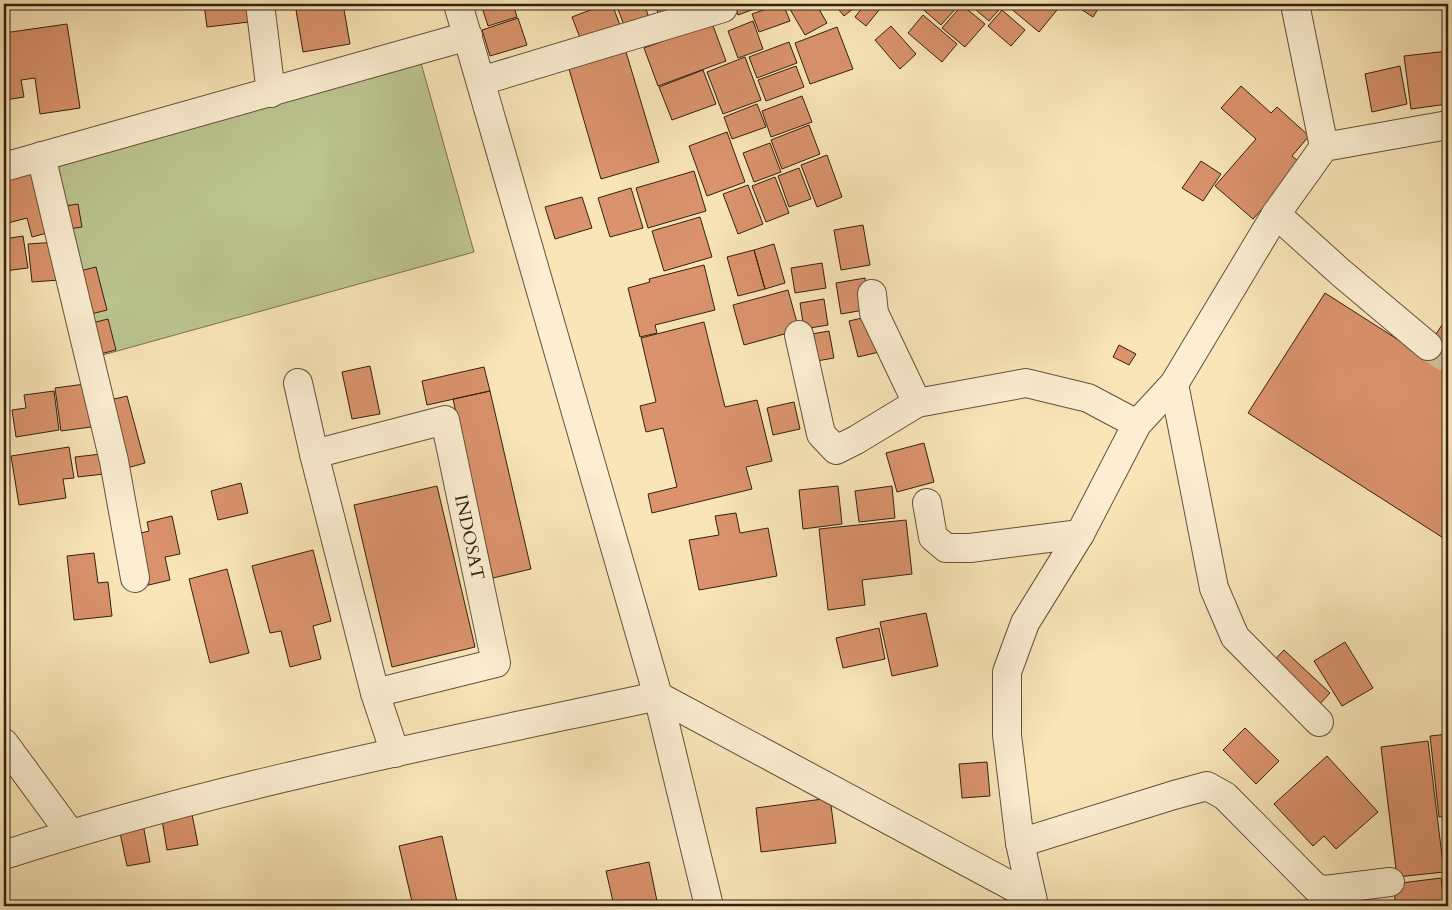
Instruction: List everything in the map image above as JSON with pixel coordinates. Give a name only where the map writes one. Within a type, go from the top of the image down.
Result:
[{"type":"street","points":[[260,4],[271,93]]},
{"type":"street","points":[[458,4],[658,696],[709,906]]},
{"type":"street","points":[[1295,4],[1324,147]]},
{"type":"street","points":[[481,81],[723,8]]},
{"type":"street","points":[[4,167],[468,36]]},
{"type":"street","points":[[1033,902],[1020,843],[1007,735],[1007,672],[1025,623],[1080,534],[1136,424],[1174,384],[1276,214],[1324,147],[1448,125]]},
{"type":"street","points":[[41,156],[114,461],[135,578]]},
{"type":"street","points":[[1276,214],[1340,272],[1428,346]]},
{"type":"street","points":[[872,294],[874,313],[918,403]]},
{"type":"street","points":[[799,335],[821,434],[836,450],[918,403],[1026,383],[1088,398],[1136,424]]},
{"type":"street","points":[[298,383],[314,454],[375,693],[395,752]]},
{"type":"street","points":[[1174,384],[1214,588],[1235,637],[1319,722]]},
{"type":"street","name":"INDOSAT","points":[[314,454],[445,420],[496,663],[375,693]]},
{"type":"street","points":[[927,503],[934,537],[946,548],[970,548],[1080,534]]},
{"type":"street","points":[[4,854],[70,833],[191,801],[395,752],[658,696],[1033,902]]},
{"type":"street","points":[[4,743],[70,833]]},
{"type":"street","points":[[1020,843],[1207,786],[1225,796],[1316,888],[1325,890],[1390,882]]},
{"type":"green space","points":[[421,63],[474,252],[92,358],[44,161]]},
{"type":"building","points":[[204,4],[247,4],[249,22],[207,27]]},
{"type":"building","points":[[295,4],[343,4],[350,44],[303,52]]},
{"type":"building","points":[[481,4],[513,4],[517,17],[488,26]]},
{"type":"building","points":[[606,4],[612,4],[621,28],[582,43],[572,17]]},
{"type":"building","points":[[616,4],[644,4],[651,23],[627,33]]},
{"type":"building","points":[[655,4],[700,4],[661,22]]},
{"type":"building","points":[[734,4],[768,4],[738,15]]},
{"type":"building","points":[[783,4],[790,21],[759,32],[752,14]]},
{"type":"building","points":[[787,4],[816,4],[827,23],[805,35]]},
{"type":"building","points":[[834,4],[859,4],[844,16]]},
{"type":"building","points":[[865,4],[884,4],[866,26],[855,17]]},
{"type":"building","points":[[917,4],[956,4],[958,6],[941,25]]},
{"type":"building","points":[[969,4],[1004,4],[989,21]]},
{"type":"building","points":[[1011,4],[1050,4],[1057,10],[1039,32],[1009,7]]},
{"type":"building","points":[[1073,4],[1101,4],[1093,17]]},
{"type":"building","points":[[962,5],[985,24],[965,47],[942,28]]},
{"type":"building","points":[[1002,10],[1025,30],[1011,46],[988,26]]},
{"type":"building","points":[[923,15],[957,44],[942,62],[908,33]]},
{"type":"building","points":[[518,18],[527,45],[490,56],[482,30]]},
{"type":"building","points":[[753,21],[763,49],[738,58],[728,31]]},
{"type":"building","points":[[712,23],[726,61],[658,86],[644,48]]},
{"type":"building","points":[[67,24],[80,108],[40,114],[35,78],[21,80],[24,97],[5,100],[4,33]]},
{"type":"building","points":[[891,26],[916,54],[900,69],[875,40]]},
{"type":"building","points":[[837,27],[853,69],[810,84],[795,43]]},
{"type":"building","points":[[789,42],[797,63],[757,78],[749,57]]},
{"type":"building","points":[[1448,51],[1448,104],[1411,109],[1404,56]]},
{"type":"building","points":[[626,52],[659,162],[601,179],[569,69]]},
{"type":"building","points":[[745,57],[761,100],[723,114],[707,72]]},
{"type":"building","points":[[796,66],[804,87],[766,101],[758,80]]},
{"type":"building","points":[[1400,66],[1407,104],[1372,112],[1365,74]]},
{"type":"building","points":[[703,70],[716,104],[672,120],[659,87]]},
{"type":"building","points":[[1241,86],[1271,113],[1277,107],[1309,136],[1292,156],[1302,164],[1253,219],[1215,186],[1256,139],[1221,108]]},
{"type":"building","points":[[802,96],[812,122],[771,137],[762,111]]},
{"type":"building","points":[[757,104],[766,127],[732,139],[724,117]]},
{"type":"building","points":[[809,125],[820,154],[782,169],[771,140]]},
{"type":"building","points":[[727,132],[745,182],[707,196],[689,146]]},
{"type":"building","points":[[770,143],[781,172],[754,182],[743,153]]},
{"type":"building","points":[[827,155],[842,197],[817,207],[801,165]]},
{"type":"building","points":[[1201,161],[1221,174],[1203,201],[1182,188]]},
{"type":"building","points":[[40,166],[58,230],[32,237],[27,218],[4,224],[4,176]]},
{"type":"building","points":[[799,168],[811,199],[789,207],[778,176]]},
{"type":"building","points":[[694,171],[706,211],[648,228],[636,188]]},
{"type":"building","points":[[775,177],[789,213],[766,222],[752,186]]},
{"type":"building","points":[[748,185],[763,224],[738,234],[723,194]]},
{"type":"building","points":[[631,188],[643,228],[610,237],[598,198]]},
{"type":"building","points":[[582,197],[592,228],[555,239],[545,207]]},
{"type":"building","points":[[78,204],[82,227],[62,230],[58,207]]},
{"type":"building","points":[[700,217],[712,257],[664,271],[652,231]]},
{"type":"building","points":[[863,225],[870,265],[841,270],[834,230]]},
{"type":"building","points":[[23,236],[28,268],[4,271],[4,239]]},
{"type":"building","points":[[57,242],[60,280],[32,282],[28,244]]},
{"type":"building","points":[[774,244],[785,283],[765,289],[754,250]]},
{"type":"building","points":[[754,250],[765,289],[738,296],[727,257]]},
{"type":"building","points":[[822,263],[826,288],[795,293],[791,268]]},
{"type":"building","points":[[704,265],[715,310],[655,325],[657,333],[640,337],[628,288],[650,282],[649,279]]},
{"type":"building","points":[[96,267],[107,310],[83,316],[72,273]]},
{"type":"building","points":[[865,278],[870,309],[841,314],[836,283]]},
{"type":"building","points":[[788,290],[799,330],[744,345],[733,305]]},
{"type":"building","points":[[1325,293],[1422,355],[1444,322],[1448,325],[1448,541],[1248,413]]},
{"type":"building","points":[[824,299],[828,325],[804,329],[800,303]]},
{"type":"building","points":[[871,316],[879,352],[858,357],[849,321]]},
{"type":"building","points":[[108,319],[116,350],[96,355],[88,324]]},
{"type":"building","points":[[704,322],[725,407],[757,400],[772,461],[746,467],[752,489],[652,513],[648,494],[677,487],[663,428],[646,432],[640,406],[656,402],[641,338]]},
{"type":"building","points":[[829,331],[834,358],[811,362],[806,335]]},
{"type":"building","points":[[1119,345],[1136,354],[1129,365],[1113,357]]},
{"type":"building","points":[[370,366],[380,414],[352,419],[342,372]]},
{"type":"building","points":[[484,367],[490,391],[427,405],[422,381]]},
{"type":"building","points":[[85,384],[91,427],[61,431],[55,388]]},
{"type":"building","points":[[54,391],[59,430],[16,437],[12,410],[26,408],[24,395]]},
{"type":"building","points":[[490,391],[531,569],[493,578],[453,399]]},
{"type":"building","points":[[127,396],[145,463],[120,470],[102,402]]},
{"type":"building","points":[[794,402],[800,429],[773,435],[767,408]]},
{"type":"building","points":[[924,443],[934,482],[897,492],[886,453]]},
{"type":"building","points":[[69,447],[74,478],[63,479],[66,498],[19,505],[11,456]]},
{"type":"building","points":[[110,453],[112,473],[78,477],[75,457]]},
{"type":"building","points":[[241,483],[248,513],[218,520],[211,491]]},
{"type":"building","points":[[437,486],[475,647],[392,667],[354,505]]},
{"type":"building","points":[[838,486],[842,524],[803,529],[799,490]]},
{"type":"building","points":[[892,486],[895,518],[859,522],[855,491]]},
{"type":"building","points":[[736,513],[740,533],[768,528],[777,576],[699,590],[689,540],[719,535],[715,516]]},
{"type":"building","points":[[172,516],[180,554],[165,557],[170,580],[140,587],[129,536],[149,531],[147,522]]},
{"type":"building","points":[[906,520],[912,574],[862,580],[865,605],[828,610],[819,529]]},
{"type":"building","points":[[313,550],[331,621],[313,626],[321,659],[290,667],[281,631],[270,633],[252,566]]},
{"type":"building","points":[[94,553],[98,583],[108,582],[112,616],[74,620],[67,556]]},
{"type":"building","points":[[227,569],[249,653],[210,663],[189,579]]},
{"type":"building","points":[[926,613],[938,666],[892,676],[880,622]]},
{"type":"building","points":[[879,628],[885,659],[843,668],[836,638]]},
{"type":"building","points":[[1345,642],[1373,688],[1342,706],[1314,661]]},
{"type":"building","points":[[1284,650],[1330,693],[1315,709],[1269,666]]},
{"type":"building","points":[[1245,728],[1279,761],[1256,784],[1223,750]]},
{"type":"building","points":[[1448,734],[1448,816],[1439,817],[1430,736]]},
{"type":"building","points":[[1428,741],[1444,872],[1397,877],[1381,747]]},
{"type":"building","points":[[1327,756],[1378,812],[1336,849],[1324,836],[1313,846],[1274,804]]},
{"type":"building","points":[[987,762],[990,796],[962,798],[959,764]]},
{"type":"building","points":[[830,798],[836,843],[761,852],[756,808]]},
{"type":"building","points":[[191,809],[198,845],[167,850],[161,814]]},
{"type":"building","points":[[143,824],[150,862],[127,866],[119,828]]},
{"type":"building","points":[[442,836],[458,906],[413,906],[399,846]]},
{"type":"building","points":[[649,862],[658,906],[614,906],[606,871]]},
{"type":"building","points":[[1441,878],[1445,906],[1396,906],[1393,884]]},
{"type":"tunnel","points":[[1428,346],[1448,359]]}]
